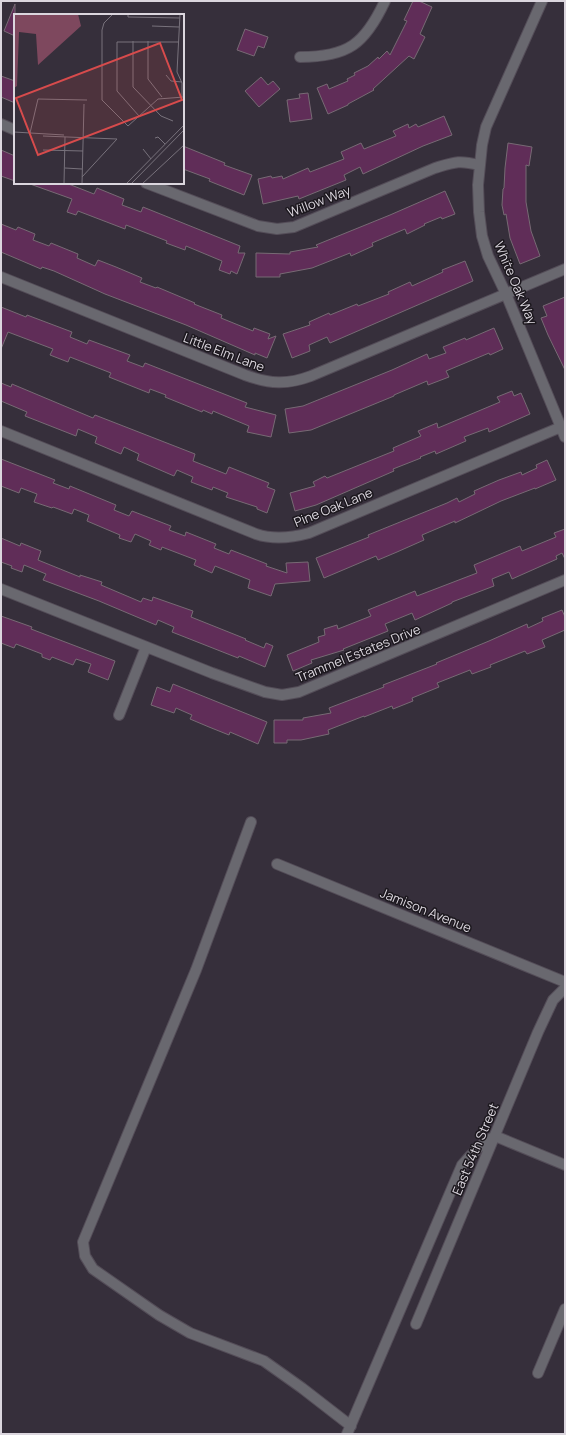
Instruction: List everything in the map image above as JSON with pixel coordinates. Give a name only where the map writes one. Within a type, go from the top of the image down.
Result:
[{"type":"street","points":[[300,57],[320,57],[330,55],[340,52],[357,43],[371,28],[385,1]]},
{"type":"street","name":"White Oak Way","points":[[542,1],[486,127],[479,165],[479,212],[482,236],[488,256],[506,294],[565,437]]},
{"type":"street","points":[[1,124],[14,130]]},
{"type":"street","name":"Willow Way","points":[[149,184],[258,226],[277,229],[294,227],[455,161],[479,165]]},
{"type":"street","name":"Little Elm Lane","points":[[1,278],[257,380],[277,383],[299,380],[311,376],[565,269]]},
{"type":"street","name":"Pine Oak Lane","points":[[1,431],[256,534],[265,537],[286,538],[309,533],[561,427]]},
{"type":"street","name":"Trammel Estates Drive","points":[[1,589],[212,673],[265,692],[282,695],[299,692],[565,580]]},
{"type":"street","points":[[119,715],[146,647]]},
{"type":"street","points":[[251,822],[196,970],[83,1242],[85,1256],[93,1270],[159,1315],[190,1333],[264,1361],[302,1388],[349,1430],[462,1165],[472,1152],[484,1142],[495,1136],[565,1165]]},
{"type":"street","name":"Jamison Avenue","points":[[277,864],[565,982]]},
{"type":"street","name":"East 54th Street","points":[[416,1324],[549,1006],[565,988]]},
{"type":"street","points":[[538,1373],[565,1309]]},
{"type":"building","points":[[413,1],[419,1],[432,7],[420,34],[425,37],[414,59],[409,56],[373,89],[374,90],[348,105],[328,114],[317,88],[327,84],[329,89],[348,81],[347,79],[355,75],[354,73],[368,66],[378,57],[379,59],[387,51],[390,55],[407,21],[404,20]]},
{"type":"building","points":[[15,4],[14,36],[4,31]]},
{"type":"building","points":[[245,29],[268,37],[264,48],[258,46],[254,56],[237,50]]},
{"type":"building","points":[[1,76],[14,81],[14,103],[1,97]]},
{"type":"building","points":[[261,77],[268,85],[273,81],[280,89],[259,107],[245,91]]},
{"type":"building","points":[[308,93],[312,119],[290,122],[287,100],[300,98],[299,94]]},
{"type":"building","points":[[444,116],[452,135],[423,146],[363,174],[360,167],[344,175],[346,180],[299,199],[298,196],[263,204],[258,179],[271,176],[272,178],[282,176],[283,179],[308,168],[310,172],[344,159],[341,152],[361,143],[364,149],[396,136],[393,131],[408,124],[409,128],[416,124],[418,127]]},
{"type":"building","points":[[508,143],[532,147],[529,166],[526,165],[526,202],[531,231],[540,256],[520,264],[510,238],[506,214],[504,215],[502,205]]},
{"type":"building","points":[[184,146],[225,163],[224,165],[252,175],[244,195],[209,181],[210,179],[184,169]]},
{"type":"building","points":[[1,150],[14,156],[14,181],[1,176]]},
{"type":"building","points":[[30,184],[69,184],[94,194],[97,188],[124,199],[122,205],[141,212],[143,207],[240,246],[238,253],[245,253],[237,274],[231,271],[230,274],[219,270],[222,261],[186,246],[185,250],[166,243],[167,241],[126,225],[125,229],[78,211],[76,215],[67,212],[72,199]]},
{"type":"building","points":[[445,191],[455,214],[442,219],[441,217],[424,224],[425,225],[407,234],[405,229],[372,243],[373,246],[351,256],[350,253],[312,268],[280,274],[280,277],[256,277],[256,253],[290,254],[290,252],[318,247],[316,245]]},
{"type":"building","points":[[1,224],[16,230],[18,227],[35,234],[33,240],[49,246],[51,243],[78,254],[77,258],[95,266],[98,260],[142,278],[140,282],[156,288],[157,287],[222,315],[221,318],[253,331],[254,328],[270,334],[268,339],[276,336],[267,358],[255,353],[255,355],[186,325],[105,294],[54,271],[42,267],[41,269],[1,252]]},
{"type":"building","points":[[465,261],[473,281],[330,343],[327,337],[309,345],[310,351],[292,358],[283,334],[310,325],[309,322],[329,313],[330,315],[357,304],[358,306],[389,294],[388,292],[410,282],[412,286],[443,272],[442,270]]},
{"type":"building","points":[[565,297],[565,370],[541,318],[547,316],[543,306]]},
{"type":"building","points":[[1,307],[72,332],[70,337],[87,344],[89,340],[130,355],[127,361],[143,367],[145,363],[247,403],[245,407],[276,415],[271,437],[247,432],[249,426],[213,411],[212,414],[203,410],[202,412],[165,397],[166,395],[150,389],[149,393],[109,377],[111,373],[70,357],[68,362],[50,355],[53,349],[8,332],[1,349]]},
{"type":"building","points":[[494,328],[503,349],[490,355],[489,353],[446,371],[449,377],[428,385],[427,381],[311,430],[289,433],[285,409],[303,406],[392,370],[427,354],[429,359],[446,353],[443,347],[465,338],[466,340]]},
{"type":"building","points":[[1,383],[11,387],[12,384],[93,418],[95,415],[195,454],[193,461],[226,474],[229,467],[269,483],[267,487],[275,490],[267,513],[257,509],[257,507],[226,497],[228,493],[213,487],[212,490],[191,482],[193,477],[177,470],[174,476],[137,460],[139,454],[124,447],[121,454],[95,443],[97,437],[78,429],[76,436],[25,416],[27,412],[1,401]]},
{"type":"building","points":[[512,391],[514,396],[521,393],[530,414],[489,432],[488,428],[464,437],[466,441],[436,454],[435,451],[420,457],[421,458],[393,469],[394,471],[316,505],[295,511],[290,493],[315,486],[313,482],[325,476],[327,478],[394,451],[393,448],[421,436],[418,431],[437,423],[438,428],[500,402],[497,397]]},
{"type":"building","points":[[1,459],[55,480],[53,483],[69,489],[70,486],[116,505],[114,510],[129,516],[132,511],[171,526],[169,530],[185,536],[186,532],[216,544],[214,548],[229,554],[231,550],[267,564],[266,566],[287,573],[286,563],[308,562],[310,581],[275,584],[271,596],[248,588],[250,580],[215,566],[212,573],[194,565],[196,560],[162,547],[161,550],[149,545],[151,541],[135,534],[131,542],[119,538],[120,535],[87,521],[89,515],[74,509],[72,514],[53,507],[52,508],[34,502],[37,494],[21,488],[19,493],[1,486]]},
{"type":"building","points":[[547,460],[556,480],[501,501],[455,523],[455,521],[422,535],[424,540],[397,552],[378,560],[376,556],[324,578],[316,558],[369,537],[368,535],[457,498],[459,502],[475,494],[474,491],[521,472],[522,475],[537,468],[536,465]]},
{"type":"building","points":[[565,529],[565,559],[562,553],[556,556],[557,559],[512,579],[509,572],[492,579],[494,586],[452,602],[415,620],[412,613],[385,624],[388,631],[343,649],[344,650],[311,660],[312,663],[293,671],[287,655],[319,642],[318,637],[325,635],[324,629],[337,625],[338,629],[371,616],[368,610],[415,591],[417,596],[477,573],[474,565],[520,546],[522,551],[556,537],[554,533]]},
{"type":"building","points":[[1,538],[20,546],[21,543],[41,551],[38,560],[80,577],[80,575],[102,582],[101,585],[141,602],[143,598],[152,601],[153,597],[193,611],[191,617],[246,639],[245,640],[264,648],[266,643],[273,646],[265,667],[172,632],[174,627],[158,620],[156,625],[99,601],[43,580],[46,574],[24,565],[22,572],[11,568],[12,566],[1,562]]},
{"type":"building","points":[[562,610],[565,617],[565,630],[542,640],[545,647],[527,654],[525,651],[472,674],[470,670],[437,683],[439,687],[412,698],[413,701],[393,709],[392,706],[328,730],[329,734],[301,740],[287,740],[287,743],[274,743],[274,720],[303,720],[303,718],[331,713],[329,708],[384,687],[383,685],[437,664],[436,663],[527,624],[528,628],[543,621],[542,618]]},
{"type":"building","points":[[1,616],[115,661],[108,680],[88,672],[91,664],[76,659],[73,665],[52,657],[50,660],[42,657],[42,654],[16,644],[14,648],[1,643]]},
{"type":"building","points":[[173,684],[267,722],[258,744],[230,732],[229,735],[190,719],[192,715],[176,708],[174,713],[151,705],[157,687],[170,692]]}]
